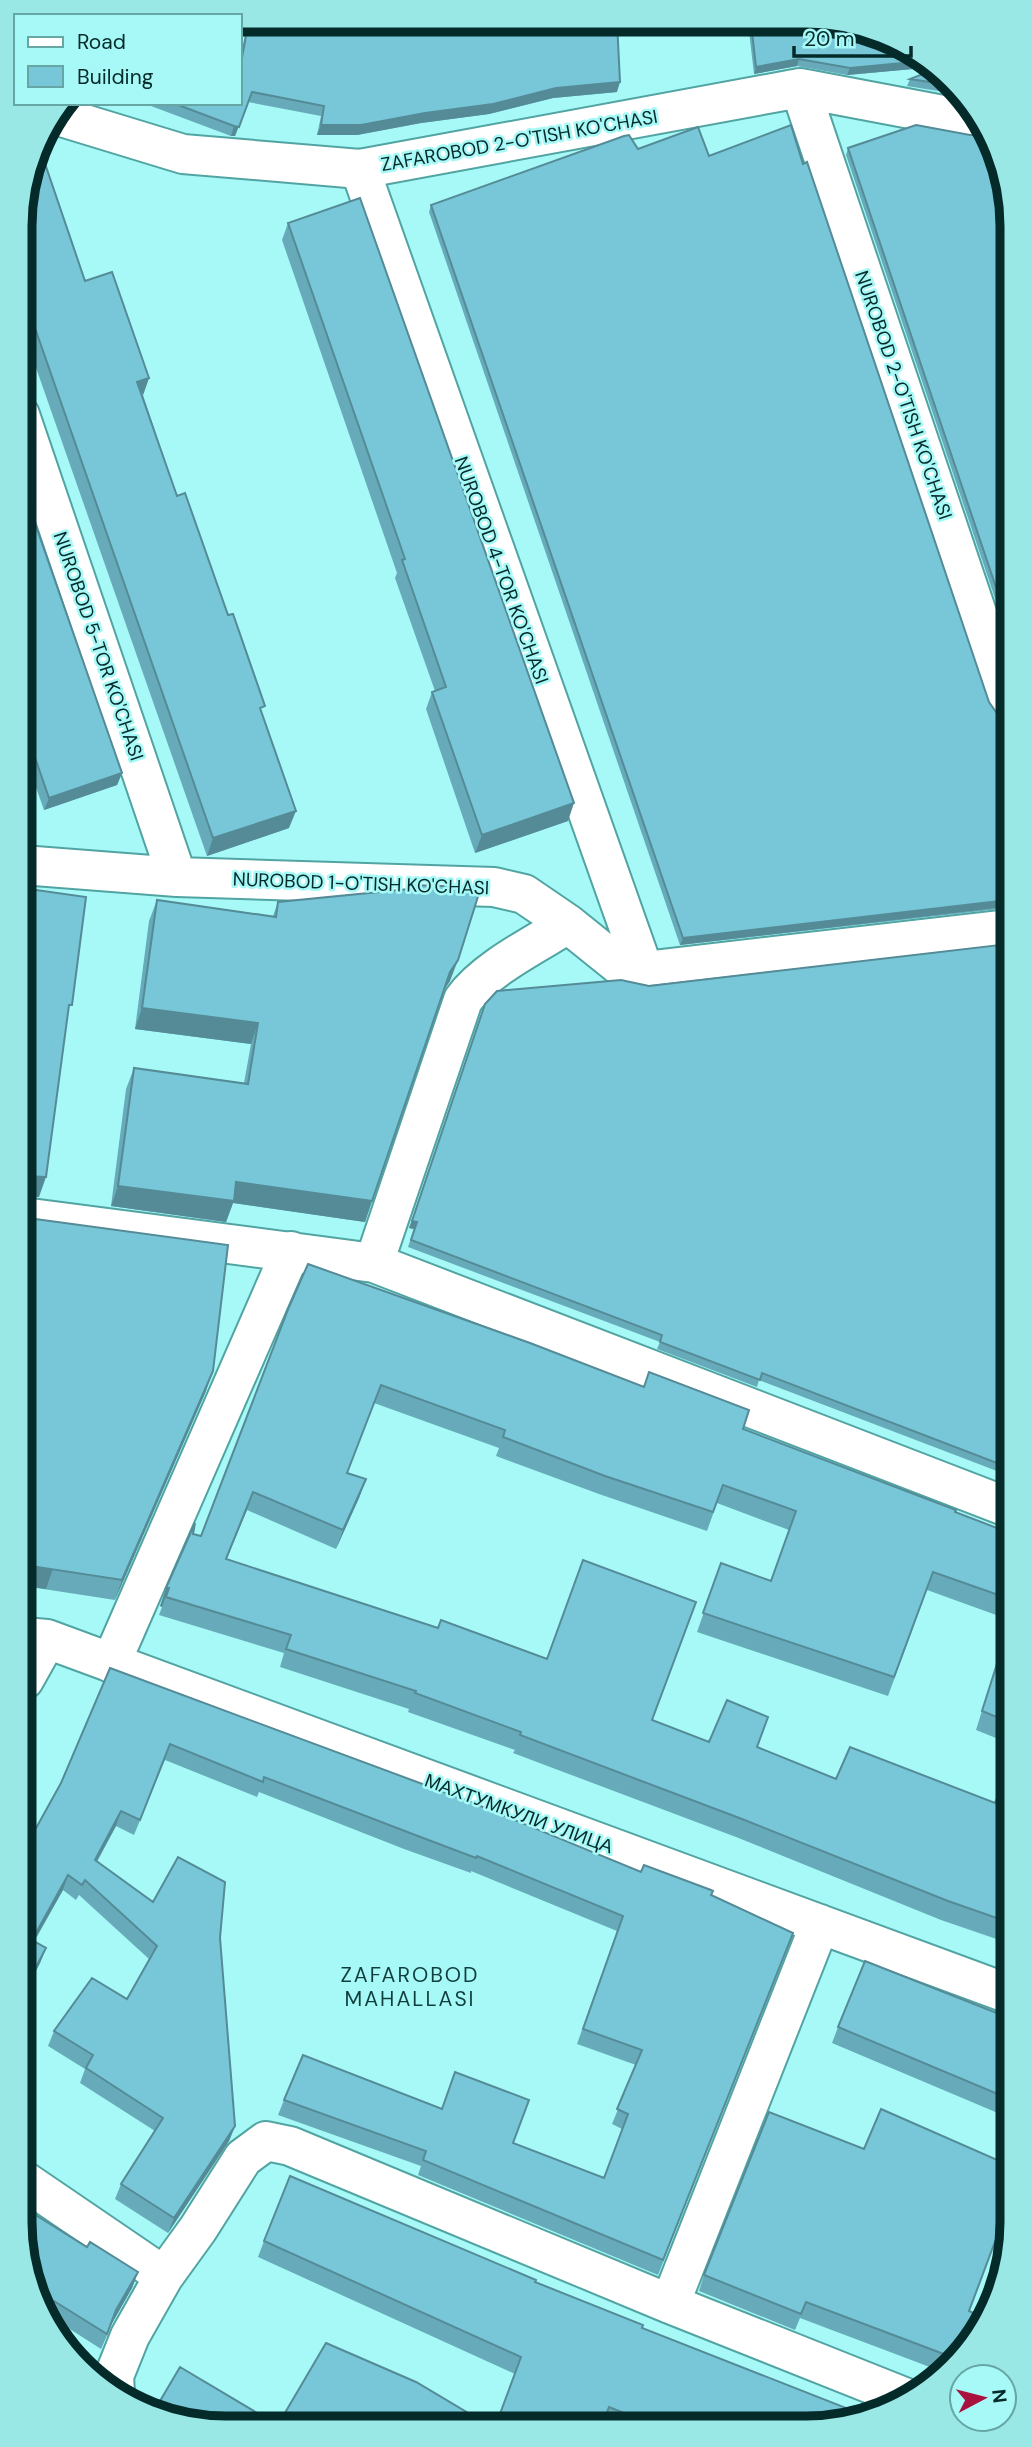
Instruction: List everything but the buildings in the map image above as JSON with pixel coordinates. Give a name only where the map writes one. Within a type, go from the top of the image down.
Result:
[{"type":"street","name":"ZAFAROBOD 2-O'TISH KO'CHASI","points":[[64,118],[183,154],[360,169],[800,88],[969,120]]},
{"type":"street","name":"NUROBOD 2-O'TISH KO'CHASI","points":[[800,88],[1000,681]]},
{"type":"street","name":"NUROBOD 4-TOR KO'CHASI","points":[[360,169],[645,971]]},
{"type":"street","name":"NUROBOD 5-TOR KO'CHASI","points":[[32,450],[177,877]]},
{"type":"street","name":"NUROBOD 1-O'TISH KO'CHASI","points":[[32,866],[177,877],[494,887],[524,894],[568,924],[619,965],[645,971],[1000,930]]},
{"type":"street","points":[[374,1263],[463,1000],[473,985],[568,924]]},
{"type":"street","points":[[32,1218],[374,1263],[1000,1504]]},
{"type":"street","points":[[111,1663],[291,1251]]},
{"type":"street","name":"МАХТУМКУЛИ УЛИЦА","points":[[36,1638],[111,1663],[1000,1991]]},
{"type":"street","points":[[670,2304],[820,1924]]},
{"type":"street","points":[[114,2380],[130,2336],[164,2276],[198,2229],[243,2158],[266,2141],[290,2146],[670,2304],[896,2394]]},
{"type":"street","points":[[32,2186],[164,2276]]},
{"type":"district","name":"ZAFAROBOD MAHALLASI","points":[[410,1987]]}]
